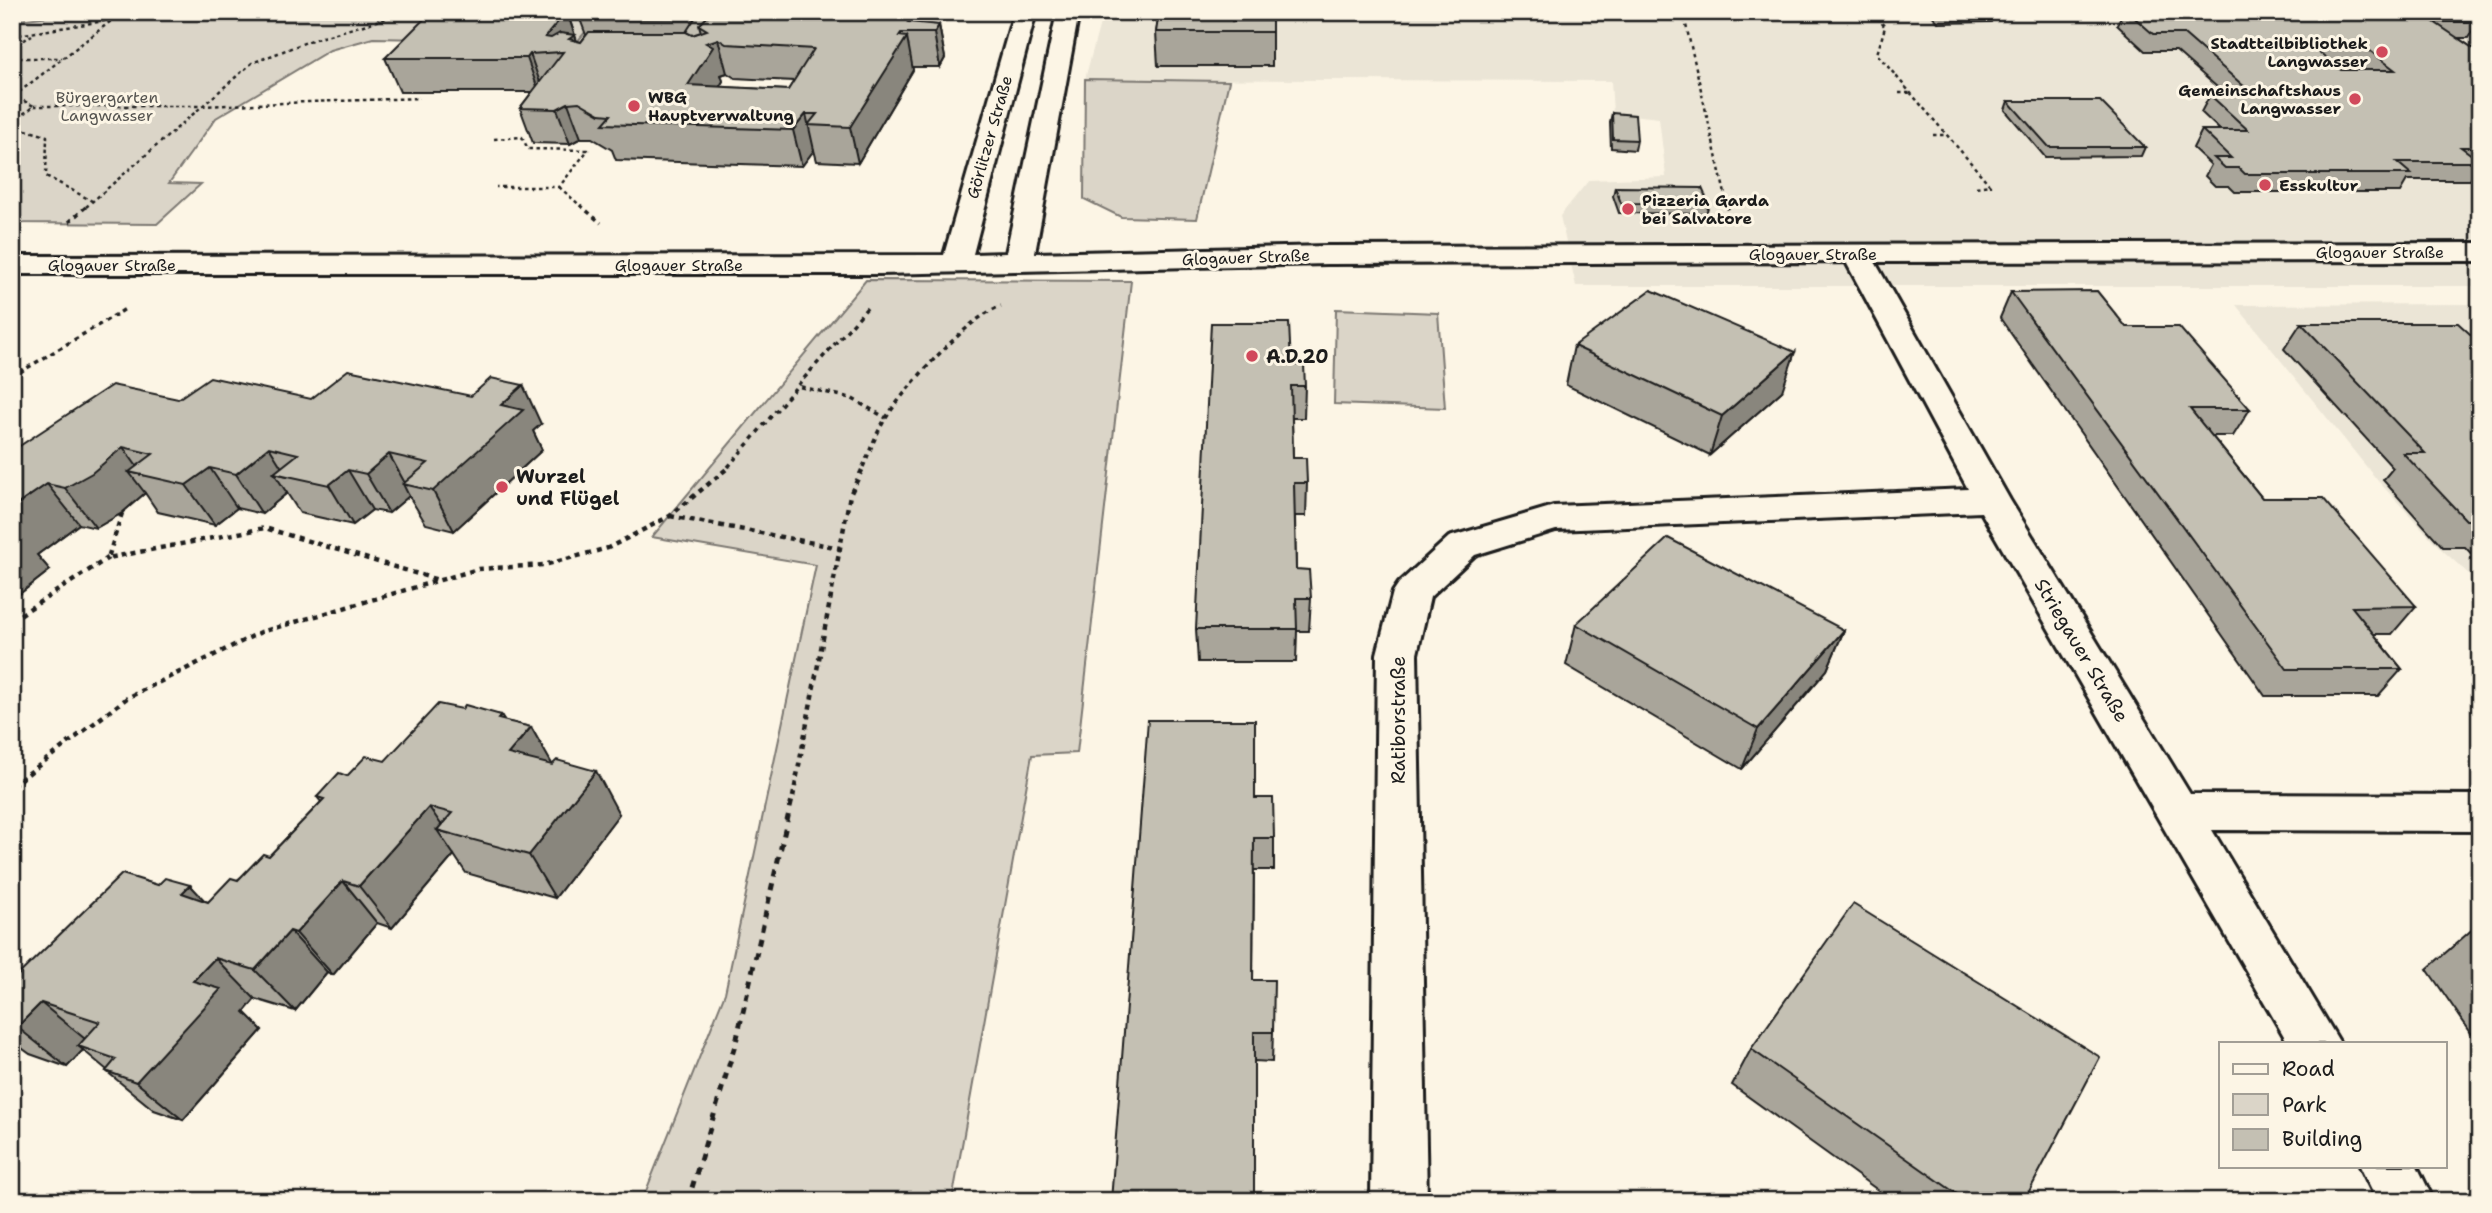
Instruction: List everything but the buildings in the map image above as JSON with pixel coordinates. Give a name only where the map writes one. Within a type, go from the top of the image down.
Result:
[{"type":"street","name":"Görlitzer Straße","points":[[956,263],[1025,12]]},
{"type":"street","points":[[1018,262],[1068,12]]},
{"type":"street","name":"Glogauer Straße","points":[[12,265],[880,265],[1327,255],[2480,252]]},
{"type":"street","name":"Striegauer Straße","points":[[1856,254],[1992,500],[2314,1042]]},
{"type":"street","name":"Ratiborstraße","points":[[1399,1201],[1397,654],[1412,592],[1462,546],[1554,518],[1992,500]]},
{"type":"street","points":[[2180,812],[2480,813]]},
{"type":"street","points":[[2388,1168],[2407,1201]]},
{"type":"path","points":[[12,36],[159,12]]},
{"type":"path","points":[[63,228],[252,64],[312,40],[408,12]]},
{"type":"path","points":[[1682,12],[1732,227],[1743,254]]},
{"type":"path","points":[[1873,12],[1885,27],[1875,53],[1990,186],[1975,187]]},
{"type":"path","points":[[111,21],[13,97],[34,106],[201,106],[419,99]]},
{"type":"path","points":[[12,48],[33,34]]},
{"type":"path","points":[[12,58],[63,58]]},
{"type":"path","points":[[1899,93],[1911,93]]},
{"type":"path","points":[[12,124],[34,106]]},
{"type":"path","points":[[12,124],[47,136],[46,176],[93,201]]},
{"type":"path","points":[[1933,135],[1945,135]]},
{"type":"path","points":[[494,139],[522,138],[528,149],[588,150],[559,187]]},
{"type":"path","points":[[496,187],[559,187],[604,226]]},
{"type":"path","points":[[688,1201],[736,1042],[790,811],[850,495],[886,418],[962,329],[988,310],[1057,290],[1074,262]]},
{"type":"path","points":[[12,786],[127,698],[261,632],[478,569],[544,565],[608,548],[670,516],[722,475],[880,293],[883,282],[880,265]]},
{"type":"path","points":[[13,469],[12,377],[135,303]]},
{"type":"path","points":[[797,386],[851,398],[886,418]]},
{"type":"path","points":[[108,558],[122,513]]},
{"type":"path","points":[[670,516],[840,548]]},
{"type":"path","points":[[12,620],[108,558],[265,528],[439,580]]},
{"type":"shaded area","points":[[1103,12],[2480,12],[2480,286],[1576,286],[1560,216],[1589,180],[1666,177],[1659,118],[1613,113],[1611,81],[1085,79]]},
{"type":"shaded area","points":[[2480,304],[2480,584],[2440,548],[2378,481],[2236,305]]},
{"type":"green space","name":"Bürgergarten Langwasser","points":[[77,12],[602,12],[577,42],[373,38],[330,50],[216,118],[169,183],[201,184],[157,224],[12,223],[12,21]]},
{"type":"green space","points":[[1085,79],[1229,81],[1197,219],[1121,217],[1084,199]]},
{"type":"green space","points":[[866,280],[1131,281],[1077,753],[1032,755],[952,1201],[642,1201],[725,993],[816,565],[652,537]]},
{"type":"green space","points":[[1336,309],[1438,313],[1445,408],[1334,404]]},
{"type":"place","name":"Stadtteilbibliothek Langwasser","points":[[2382,52]]},
{"type":"place","name":"Gemeinschaftshaus Langwasser","points":[[2355,99]]},
{"type":"place","name":"WBG Hauptverwaltung","points":[[634,106]]},
{"type":"place","name":"Esskultur","points":[[2265,185]]},
{"type":"place","name":"Pizzeria Garda bei Salvatore","points":[[1628,209]]},
{"type":"place","name":"A.D.20","points":[[1252,356]]},
{"type":"place","name":"Wurzel und Flügel","points":[[502,487]]}]
